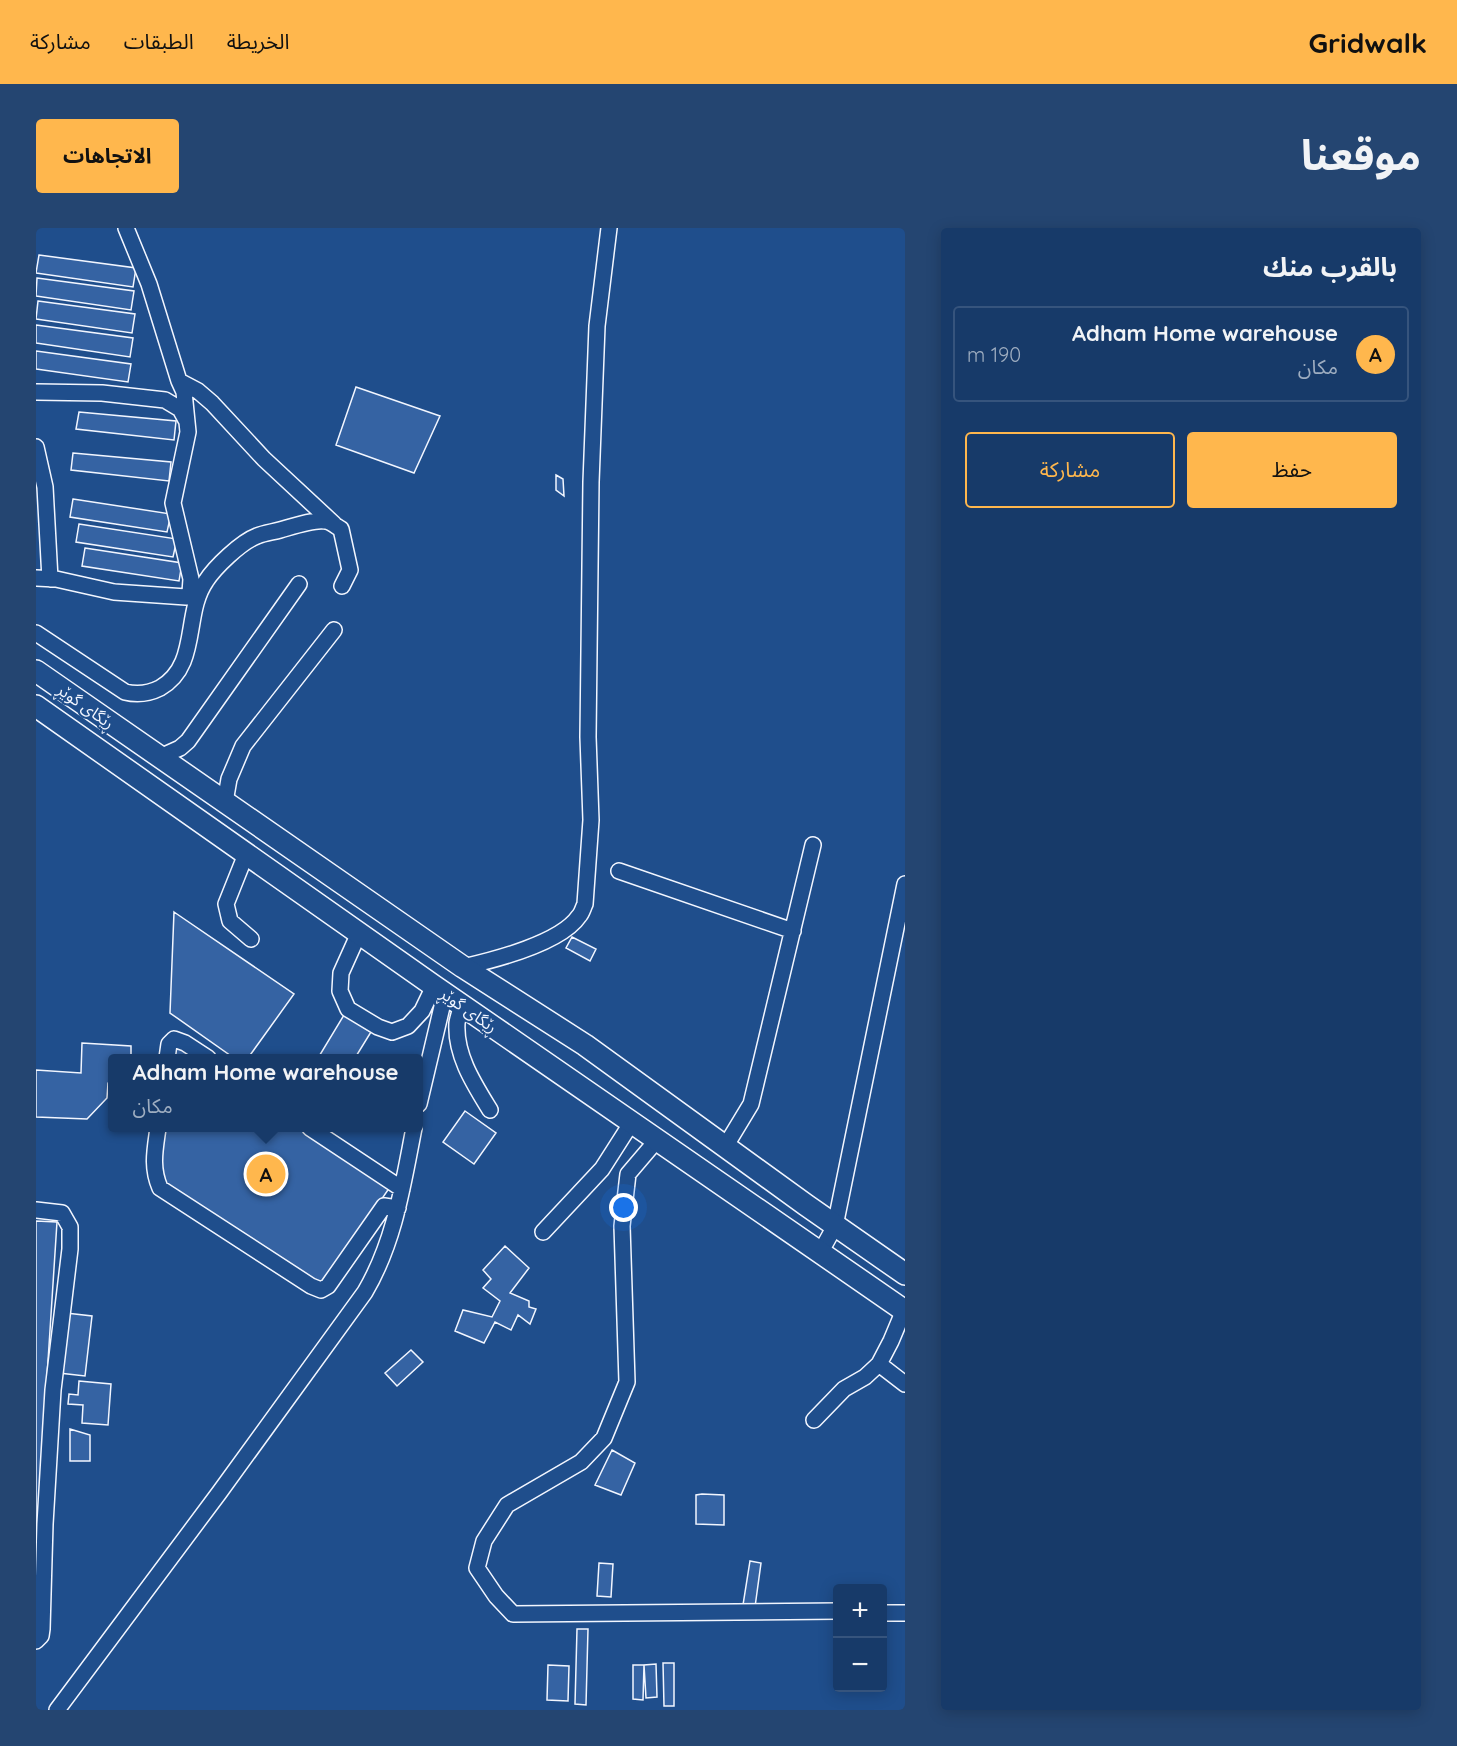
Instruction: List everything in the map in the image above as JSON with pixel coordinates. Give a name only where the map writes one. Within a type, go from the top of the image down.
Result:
[{"type":"highway","name":"ڕێگای گوێڕ","points":[[36,671],[463,967],[585,1045],[905,1274]]},
{"type":"highway","name":"ڕێگای گوێڕ","points":[[36,706],[447,995],[904,1311]]},
{"type":"street","points":[[36,447],[45,487],[43,578],[114,592],[186,597],[190,593],[191,579],[173,503],[188,432],[184,392],[152,294],[126,228]]},
{"type":"street","points":[[463,967],[521,951],[548,939],[572,924],[580,916],[585,903],[591,820],[588,737],[592,447],[597,326],[609,228]]},
{"type":"street","points":[[179,381],[198,391],[212,403],[264,459],[336,526]]},
{"type":"street","points":[[36,392],[102,393],[165,400],[180,409],[187,421]]},
{"type":"street","points":[[36,633],[125,692],[134,694],[153,692],[172,679],[181,666],[193,629],[194,607],[205,582],[239,548],[256,536],[325,521],[336,526],[341,529],[350,570],[342,586]]},
{"type":"street","points":[[160,757],[180,748],[188,741],[299,584]]},
{"type":"street","points":[[225,802],[229,779],[243,746],[334,630]]},
{"type":"street","points":[[725,1147],[751,1104],[813,845]]},
{"type":"street","points":[[246,854],[226,904],[230,921],[251,939]]},
{"type":"street","points":[[619,871],[793,931]]},
{"type":"street","points":[[820,1253],[835,1226],[905,884]]},
{"type":"street","points":[[359,933],[341,972],[340,991],[348,1009],[378,1027],[392,1032],[408,1026],[422,1011],[447,995]]},
{"type":"street","points":[[423,1088],[447,995]]},
{"type":"street","points":[[447,995],[457,1023],[460,1045],[469,1076],[490,1110]]},
{"type":"street","points":[[168,1054],[169,1044],[174,1039],[185,1043],[201,1054]]},
{"type":"street","points":[[543,1232],[602,1169],[632,1122]]},
{"type":"street","points":[[157,1132],[153,1160],[155,1176],[160,1188],[310,1286],[321,1290],[328,1286],[384,1206],[398,1208]]},
{"type":"street","points":[[316,1132],[402,1189]]},
{"type":"street","points":[[57,1710],[348,1318],[377,1272],[390,1239],[413,1132]]},
{"type":"street","points":[[657,1140],[628,1174],[622,1226],[627,1382],[604,1438],[581,1462],[507,1505],[484,1541],[477,1568],[496,1596],[513,1614],[833,1611]]},
{"type":"street","points":[[36,1210],[62,1214],[70,1227],[70,1249],[53,1390],[45,1524],[42,1629],[41,1636],[36,1641]]},
{"type":"street","points":[[814,1420],[844,1389],[865,1377],[879,1364],[904,1311]]},
{"type":"street","points":[[879,1364],[905,1384]]},
{"type":"street","points":[[887,1613],[905,1613]]},
{"type":"building","points":[[39,255],[136,268],[133,287],[36,273]]},
{"type":"building","points":[[37,278],[134,291],[131,310],[36,296]]},
{"type":"building","points":[[38,301],[135,314],[132,333],[36,319]]},
{"type":"building","points":[[36,325],[133,338],[130,357],[36,343]]},
{"type":"building","points":[[36,351],[131,364],[128,382],[36,369]]},
{"type":"building","points":[[356,387],[440,416],[414,473],[336,445]]},
{"type":"building","points":[[79,412],[176,421],[174,440],[76,429]]},
{"type":"building","points":[[73,453],[171,462],[169,481],[71,470]]},
{"type":"building","points":[[556,475],[563,479],[564,496],[556,490]]},
{"type":"building","points":[[73,499],[171,514],[167,532],[70,517]]},
{"type":"building","points":[[79,524],[177,539],[173,557],[76,542]]},
{"type":"building","points":[[85,548],[182,563],[179,581],[82,566]]},
{"type":"building","points":[[174,912],[294,994],[251,1054],[228,1054],[170,1013]]},
{"type":"building","points":[[572,937],[596,949],[590,961],[566,948]]},
{"type":"building","points":[[344,1015],[371,1032],[357,1054],[320,1054]]},
{"type":"building","points":[[82,1043],[131,1046],[131,1054],[108,1054],[107,1098],[87,1119],[36,1117],[36,1070],[81,1073]]},
{"type":"building","points":[[174,1044],[190,1054],[173,1054]]},
{"type":"building","points":[[465,1111],[496,1133],[474,1164],[443,1142]]},
{"type":"building","points":[[163,1132],[307,1132],[390,1187],[324,1283],[313,1282],[165,1185],[159,1163]]},
{"type":"building","points":[[36,1221],[57,1222],[36,1547]]},
{"type":"building","points":[[505,1246],[529,1268],[510,1293],[529,1301],[529,1307],[536,1309],[530,1324],[518,1315],[511,1330],[495,1322],[484,1343],[455,1331],[463,1310],[492,1317],[500,1301],[483,1288],[491,1279],[483,1270]]},
{"type":"building","points":[[66,1313],[92,1316],[85,1376],[59,1373]]},
{"type":"building","points":[[411,1350],[423,1362],[397,1386],[385,1373]]},
{"type":"building","points":[[79,1381],[111,1384],[108,1425],[82,1423],[83,1405],[68,1404],[69,1394],[78,1395]]},
{"type":"building","points":[[70,1429],[90,1435],[90,1461],[70,1461]]},
{"type":"building","points":[[612,1450],[635,1463],[621,1495],[595,1485]]},
{"type":"building","points":[[696,1495],[724,1495],[724,1525],[696,1524]]},
{"type":"building","points":[[750,1561],[761,1563],[755,1607],[743,1605]]},
{"type":"building","points":[[599,1563],[613,1564],[611,1597],[597,1596]]},
{"type":"building","points":[[577,1629],[588,1629],[586,1705],[575,1704]]},
{"type":"building","points":[[663,1663],[674,1663],[674,1706],[664,1706]]},
{"type":"building","points":[[656,1664],[657,1697],[646,1698],[644,1665]]},
{"type":"building","points":[[548,1665],[569,1666],[568,1701],[547,1700]]},
{"type":"building","points":[[633,1665],[644,1665],[643,1700],[633,1699]]},
{"type":"place","name":"Adham Home warehouse","points":[[266,1174]]}]
